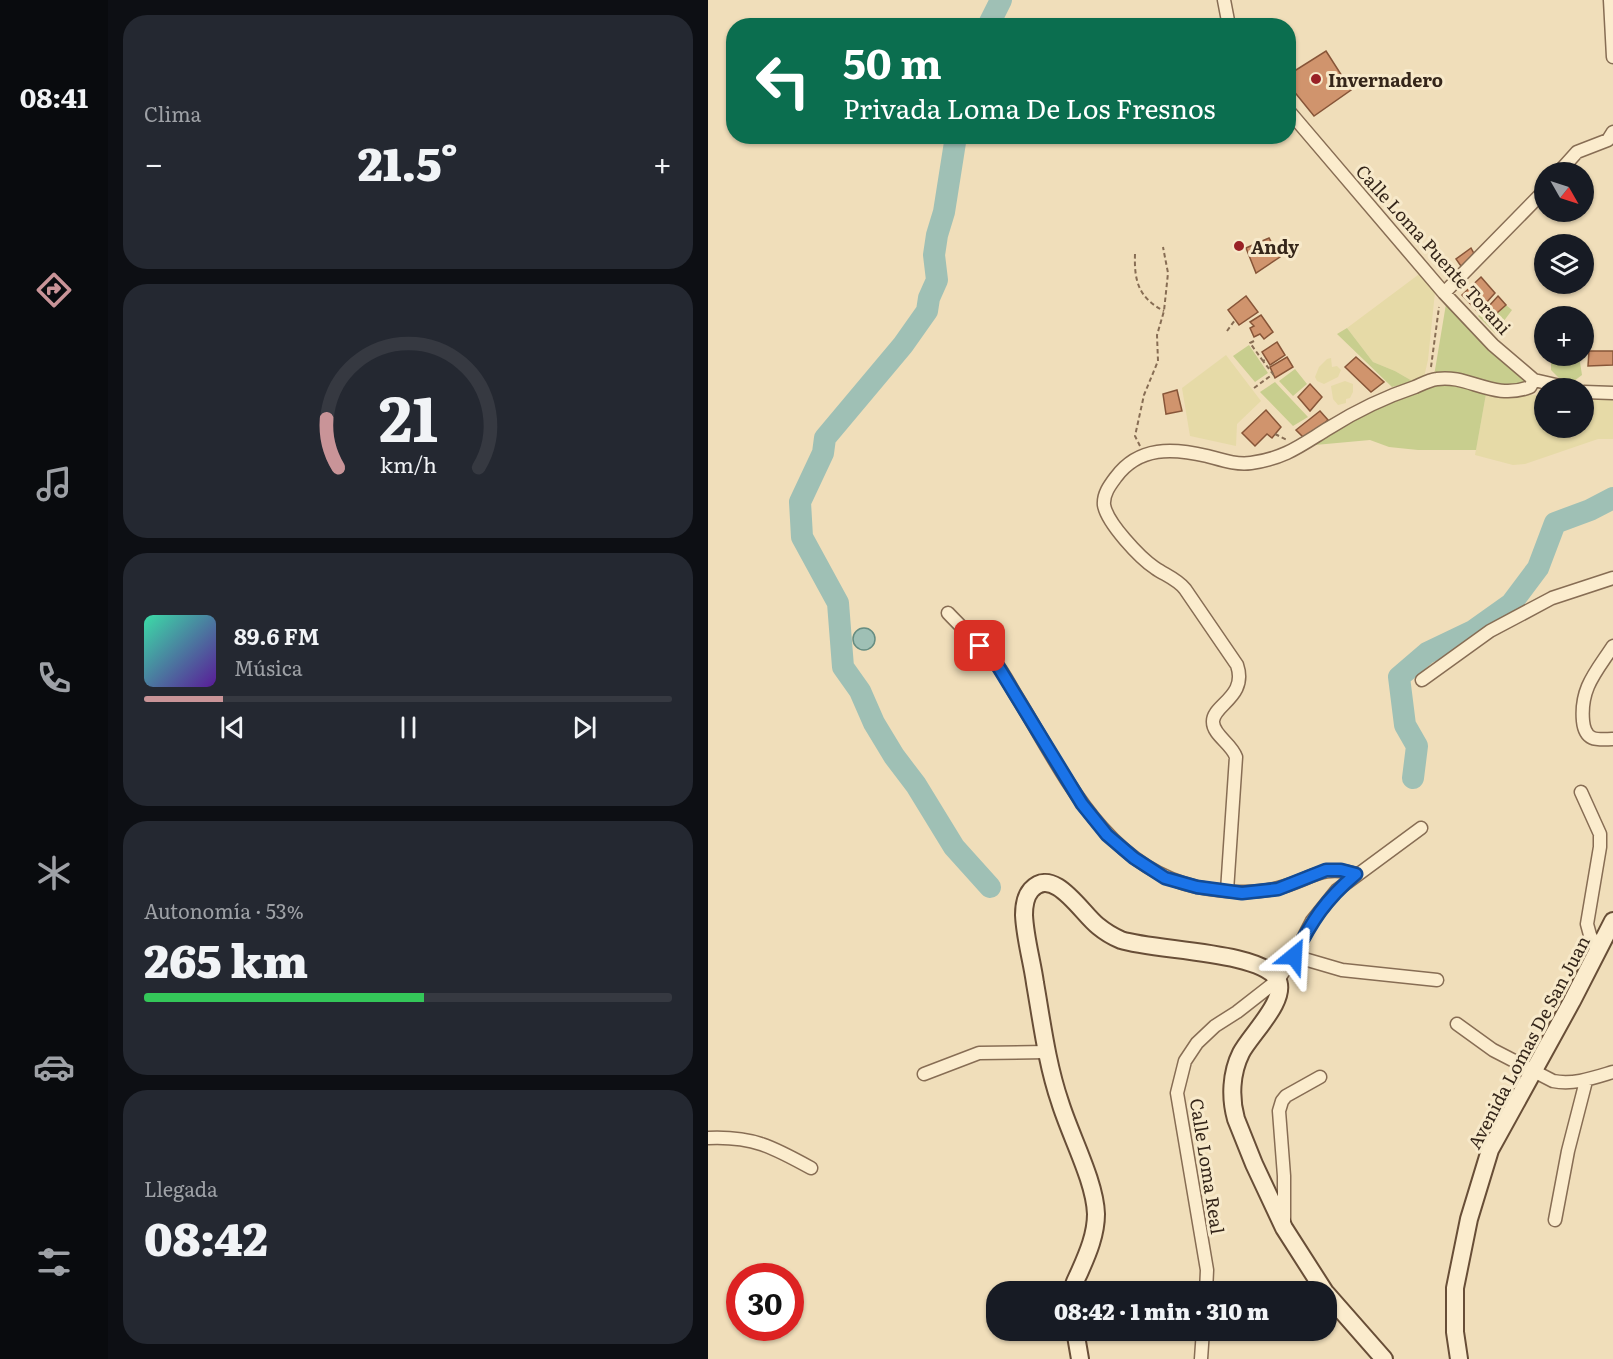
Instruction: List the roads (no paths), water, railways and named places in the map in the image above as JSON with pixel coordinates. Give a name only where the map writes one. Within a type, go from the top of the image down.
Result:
[{"type":"main road","points":[[1076,1281],[1092,1239],[1096,1214],[1091,1188],[1059,1101],[1047,1052],[1024,915],[1025,901],[1030,892],[1036,885],[1045,883],[1062,889],[1098,927],[1119,939],[1158,948],[1247,961],[1270,972],[1278,980],[1280,991],[1275,1005],[1241,1053],[1235,1070],[1232,1106],[1254,1164],[1284,1228],[1318,1281]]},
{"type":"main road","name":"Avenida Lomas De San Juan","points":[[1460,1359],[1455,1332],[1455,1288],[1469,1219],[1490,1150],[1613,921]]},
{"type":"main road","points":[[1337,1306],[1384,1359]]},
{"type":"main road","points":[[1077,1341],[1080,1359]]},
{"type":"street","points":[[1224,0],[1227,18]]},
{"type":"street","points":[[1610,0],[1613,57]]},
{"type":"street","name":"Calle Loma Puente Torani","points":[[1296,119],[1443,292],[1493,345],[1534,380]]},
{"type":"street","points":[[1568,162],[1577,152],[1608,140],[1613,132]]},
{"type":"street","points":[[1443,292],[1534,201]]},
{"type":"street","points":[[1227,891],[1236,757],[1233,749],[1216,731],[1213,723],[1214,717],[1240,681],[1237,665],[1185,588],[1154,567],[1133,548],[1106,510],[1104,503],[1106,492],[1112,482],[1130,461],[1144,454],[1169,451],[1203,455],[1238,464],[1284,456],[1389,395],[1437,379],[1455,380],[1505,392],[1530,387],[1534,380]]},
{"type":"street","points":[[1594,392],[1613,393]]},
{"type":"street","points":[[1422,680],[1490,631],[1552,598],[1613,578]]},
{"type":"street","points":[[948,613],[996,663],[1082,804],[1107,835],[1134,858],[1165,878],[1197,887],[1242,893],[1278,889],[1326,870],[1341,870],[1356,874]]},
{"type":"street","points":[[1613,646],[1584,690],[1581,706],[1584,730],[1588,736],[1597,740],[1613,739]]},
{"type":"street","points":[[1581,792],[1600,834],[1600,847],[1587,924],[1598,950]]},
{"type":"street","name":"Calle Loma Real","points":[[1206,1281],[1207,1270],[1177,1093],[1185,1061],[1197,1043],[1215,1026],[1278,980],[1294,956],[1312,921],[1338,890],[1356,874],[1421,828]]},
{"type":"street","points":[[1294,956],[1341,970],[1437,980]]},
{"type":"street","points":[[1457,1024],[1493,1050],[1553,1081],[1563,1083],[1586,1081],[1613,1072]]},
{"type":"street","points":[[924,1074],[979,1053],[1047,1052]]},
{"type":"street","points":[[1284,1228],[1284,1176],[1279,1111],[1286,1095],[1320,1077]]},
{"type":"street","points":[[1555,1220],[1568,1151],[1586,1081]]},
{"type":"street","points":[[708,1138],[733,1137],[772,1147],[811,1168]]},
{"type":"street","points":[[1201,1359],[1202,1341]]},
{"type":"water","points":[[864,628],[872,631],[875,639],[872,647],[864,650],[856,647],[853,639],[856,631]]},
{"type":"waterway","points":[[992,18],[1001,0]]},
{"type":"waterway","points":[[955,144],[944,212],[934,255],[937,280],[929,298],[927,311],[903,345],[825,438],[823,453],[800,502],[802,537],[838,603],[843,667],[860,691],[874,723],[894,756],[916,785],[954,847],[990,887]]},
{"type":"waterway","points":[[1413,778],[1417,746],[1405,725],[1399,677],[1427,653],[1473,631],[1511,604],[1538,568],[1555,523],[1590,510],[1613,498]]},
{"type":"place","name":"Invernadero","points":[[1316,79]]},
{"type":"place","name":"Andy","points":[[1239,246]]}]
